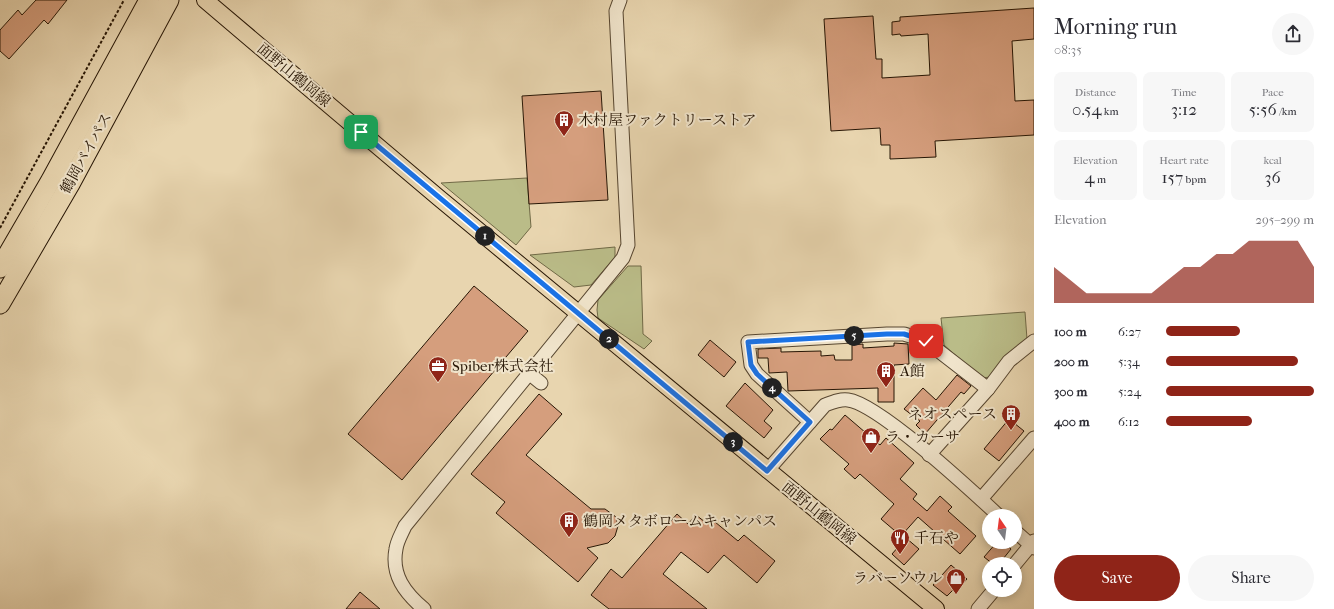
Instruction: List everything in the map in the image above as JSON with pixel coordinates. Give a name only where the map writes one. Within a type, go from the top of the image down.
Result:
[{"type":"highway","name":"鶴岡バイパス","points":[[0,268],[51,180],[149,0]]},
{"type":"highway","name":"鶴岡バイパス","points":[[0,304],[70,184],[169,0]]},
{"type":"main road","name":"面野山鶴岡線","points":[[206,0],[439,198],[767,471],[936,609]]},
{"type":"street","points":[[424,609],[412,600],[400,584],[395,566],[396,548],[405,526],[580,314],[623,258],[628,245],[616,11],[620,0]]},
{"type":"street","points":[[810,422],[757,374],[751,365],[748,342],[904,334],[926,341],[988,389]]},
{"type":"street","points":[[929,455],[988,389],[1009,361],[1034,341]]},
{"type":"street","points":[[530,374],[541,383]]},
{"type":"street","points":[[767,471],[825,405],[835,400],[849,400],[861,404],[888,421],[992,509]]},
{"type":"street","points":[[981,499],[1034,438]]},
{"type":"street","points":[[1022,536],[1033,545],[1022,557]]},
{"type":"street","points":[[978,609],[988,597]]},
{"type":"path","points":[[0,228],[124,0]]},
{"type":"green space","points":[[527,178],[531,227],[516,245],[441,183]]},
{"type":"green space","points":[[615,247],[615,257],[591,285],[574,287],[530,255]]},
{"type":"green space","points":[[628,266],[641,266],[643,334],[652,341],[644,349],[598,318],[598,300]]},
{"type":"green space","points":[[1025,312],[1027,339],[991,377],[981,378],[944,345],[941,318]]},
{"type":"building","points":[[36,0],[67,0],[48,24],[44,20],[9,59],[0,51],[0,30],[18,10],[22,15]]},
{"type":"building","points":[[1034,8],[1034,39],[1012,41],[1015,101],[1034,100],[1034,135],[935,141],[936,157],[890,159],[890,145],[881,145],[880,128],[831,131],[824,19],[873,16],[876,59],[882,59],[882,78],[930,75],[928,34],[901,36],[900,34],[892,35],[892,22],[900,21],[900,17]]},
{"type":"building","name":"木村屋ファクトリーストア","points":[[601,91],[608,200],[529,204],[522,96]]},
{"type":"building","name":"Spiber株式会社","points":[[474,286],[528,331],[402,480],[348,434]]},
{"type":"building","points":[[710,340],[736,362],[724,377],[698,355]]},
{"type":"building","points":[[894,343],[908,344],[909,364],[894,365],[894,402],[878,402],[878,388],[788,391],[787,372],[769,373],[768,358],[758,358],[758,349],[781,348],[781,352],[821,351],[821,356],[834,355],[835,360],[852,360],[852,345],[863,344],[863,348],[894,346]]},
{"type":"building","points":[[957,375],[971,386],[964,394],[961,392],[925,434],[916,425],[920,421],[904,409],[923,388],[936,400]]},
{"type":"building","points":[[745,383],[773,410],[764,421],[772,428],[764,438],[726,406]]},
{"type":"building","points":[[539,394],[562,414],[526,455],[591,509],[605,509],[616,517],[618,526],[615,536],[608,543],[587,548],[598,558],[578,582],[496,513],[505,502],[471,474]]},
{"type":"building","points":[[845,415],[880,445],[886,438],[914,463],[900,479],[917,494],[913,499],[927,511],[940,496],[952,507],[948,511],[976,536],[960,554],[918,517],[901,536],[881,519],[894,504],[860,474],[855,479],[844,469],[849,464],[820,439],[830,429],[832,430]]},
{"type":"building","points":[[1009,419],[1024,431],[999,461],[984,449]]},
{"type":"building","points":[[677,514],[688,524],[696,515],[705,522],[709,517],[738,541],[744,535],[775,561],[757,583],[724,555],[708,573],[681,552],[663,574],[707,609],[609,609],[591,595],[611,569],[622,578]]},
{"type":"building","points":[[906,538],[919,549],[904,565],[892,554]]},
{"type":"building","points":[[991,549],[1011,549],[1005,557],[984,557]]},
{"type":"building","points":[[951,565],[967,579],[956,591],[954,589],[947,596],[933,585]]},
{"type":"building","points":[[360,592],[380,609],[346,609]]},
{"type":"place","name":"木村屋ファクトリーストア","points":[[564,137]]},
{"type":"place","name":"Spiber株式会社","points":[[438,383]]},
{"type":"place","name":"A館","points":[[886,388]]},
{"type":"place","name":"ネオスペース","points":[[1011,431]]},
{"type":"place","name":"ラ・カーサ","points":[[871,454]]},
{"type":"place","name":"鶴岡メタボロームキャンパス","points":[[569,538]]},
{"type":"place","name":"千石や","points":[[900,555]]},
{"type":"place","name":"ラバーソウル","points":[[956,595]]},
{"type":"route","points":[[361,132],[767,471],[810,422],[757,374],[751,365],[748,354],[748,342],[887,334],[904,334],[926,341]]}]
